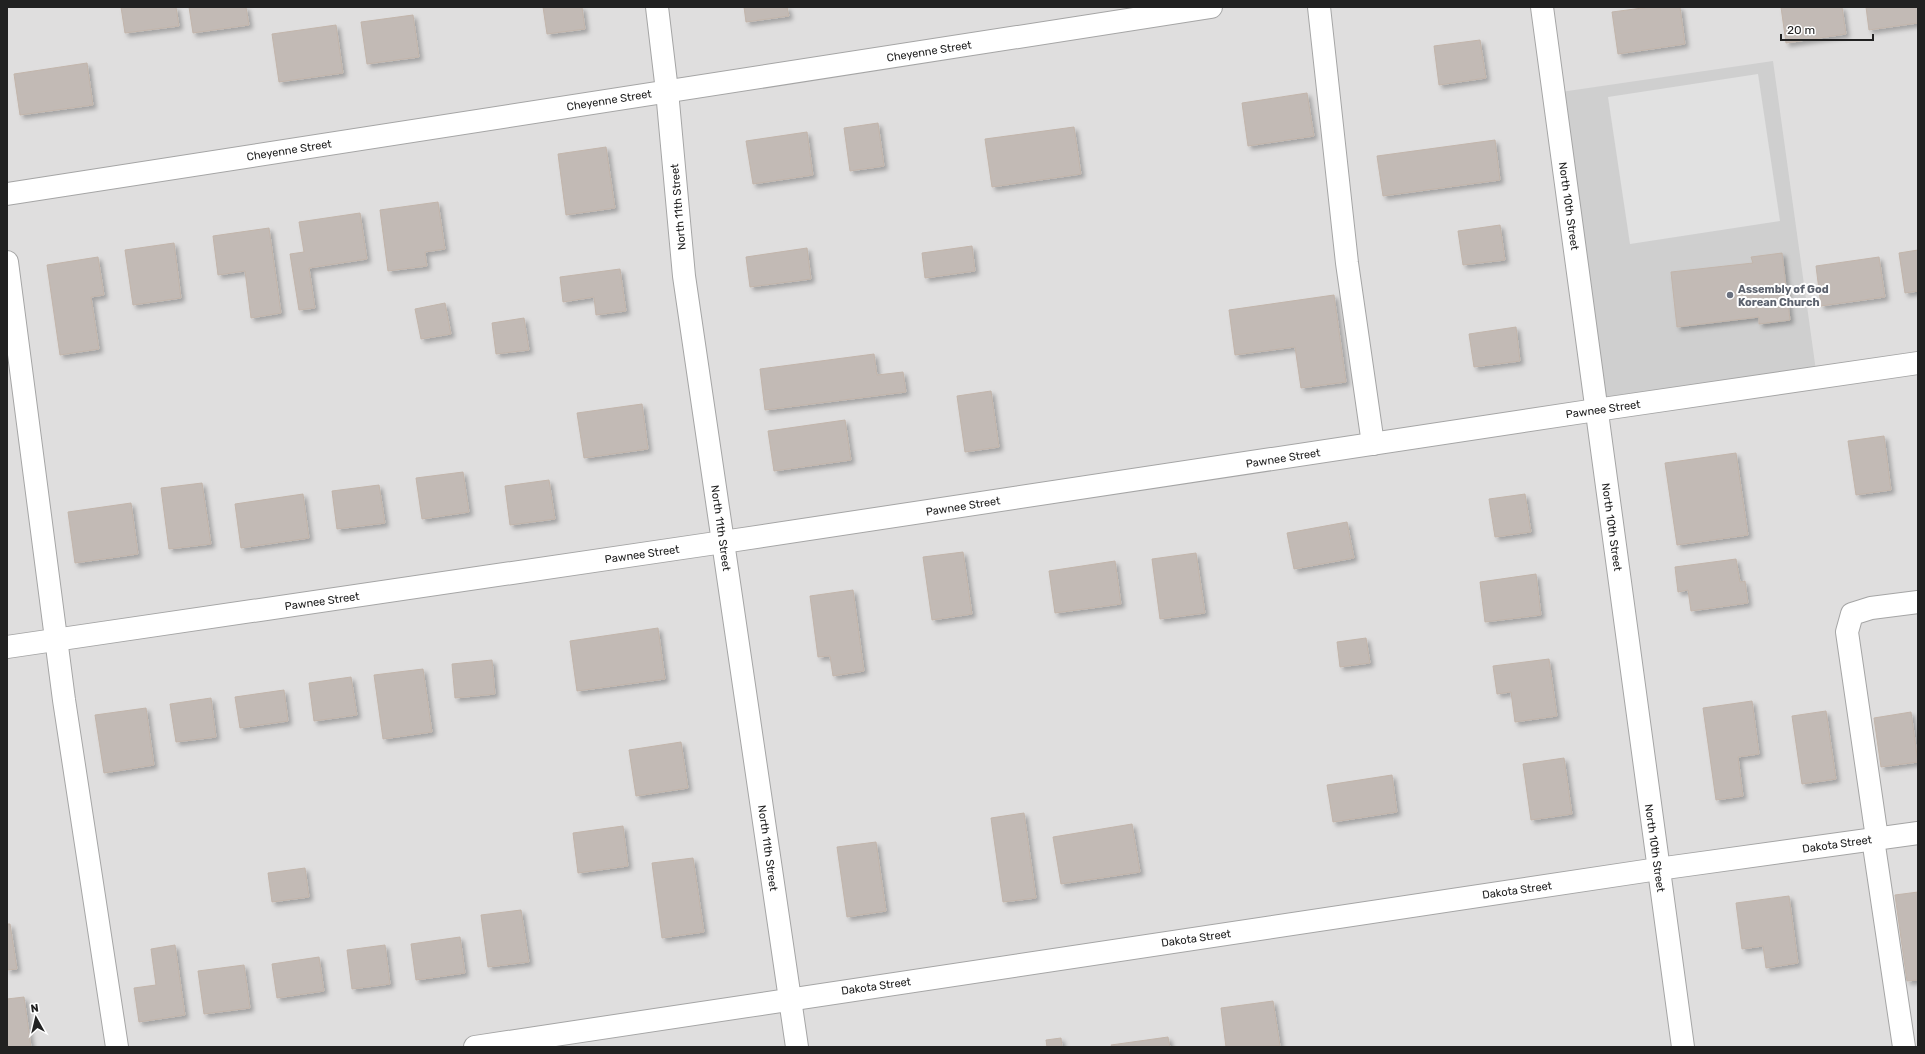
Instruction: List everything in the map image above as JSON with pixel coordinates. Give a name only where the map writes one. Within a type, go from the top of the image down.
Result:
[{"type":"street","name":"North 11th Street","points":[[656,7],[667,91],[684,276],[797,1047]]},
{"type":"street","name":"Cheyenne Street","points":[[7,194],[1211,7]]},
{"type":"street","points":[[1319,7],[1347,262],[1373,444]]},
{"type":"street","name":"North 10th Street","points":[[1542,7],[1683,1047]]},
{"type":"street","points":[[7,262],[56,640],[117,1047]]},
{"type":"street","name":"Pawnee Street","points":[[7,647],[723,542],[1596,410],[1918,363]]},
{"type":"street","points":[[1904,1047],[1847,632],[1852,614],[1871,608],[1918,602]]},
{"type":"street","name":"Dakota Street","points":[[475,1047],[563,1040],[790,998],[1658,869],[1918,833]]},
{"type":"shaded area","points":[[7,7],[1918,7],[1918,1047],[7,1047]]},
{"type":"shaded area","points":[[1773,61],[1817,378],[1596,410],[1554,93]]},
{"type":"shaded area","points":[[1758,74],[1780,221],[1630,244],[1608,97]]},
{"type":"building","points":[[121,7],[176,7],[179,26],[125,33]]},
{"type":"building","points":[[189,7],[246,7],[249,25],[193,33]]},
{"type":"building","points":[[543,7],[582,7],[585,29],[547,34]]},
{"type":"building","points":[[744,7],[787,7],[789,16],[746,22]]},
{"type":"building","points":[[1650,7],[1680,7],[1685,44],[1618,54],[1612,12]]},
{"type":"building","points":[[1781,7],[1842,7],[1846,34],[1786,43]]},
{"type":"building","points":[[1866,7],[1918,7],[1918,23],[1869,30]]},
{"type":"building","points":[[413,15],[419,57],[367,64],[361,22]]},
{"type":"building","points":[[336,25],[343,73],[279,82],[272,34]]},
{"type":"building","points":[[1480,40],[1486,78],[1439,85],[1434,46]]},
{"type":"building","points":[[87,63],[93,105],[20,115],[14,74]]},
{"type":"building","points":[[1307,93],[1314,136],[1248,146],[1242,103]]},
{"type":"building","points":[[878,123],[884,166],[850,171],[844,128]]},
{"type":"building","points":[[1074,127],[1081,174],[992,187],[985,139]]},
{"type":"building","points":[[807,132],[813,175],[753,184],[746,141]]},
{"type":"building","points":[[1495,140],[1500,180],[1383,196],[1377,156]]},
{"type":"building","points":[[606,147],[615,208],[566,215],[558,154]]},
{"type":"building","points":[[438,202],[445,249],[425,252],[427,266],[388,271],[380,210]]},
{"type":"building","points":[[360,213],[367,259],[309,268],[315,308],[299,310],[290,254],[304,252],[299,222]]},
{"type":"building","points":[[1500,225],[1505,260],[1463,265],[1458,231]]},
{"type":"building","points":[[269,228],[281,313],[251,318],[245,271],[218,275],[213,236]]},
{"type":"building","points":[[174,243],[181,298],[133,305],[125,250]]},
{"type":"building","points":[[972,246],[975,271],[925,278],[922,253]]},
{"type":"building","points":[[807,248],[811,279],[750,287],[746,257]]},
{"type":"building","points":[[1918,250],[1918,291],[1905,293],[1899,253]]},
{"type":"building","name":"Assembly of God Korean Church","points":[[1782,253],[1790,320],[1759,324],[1759,317],[1677,327],[1671,272],[1753,263],[1751,257]]},
{"type":"building","points":[[98,257],[104,295],[91,297],[99,349],[60,355],[47,265]]},
{"type":"building","points":[[1879,257],[1885,297],[1821,306],[1816,266]]},
{"type":"building","points":[[620,269],[626,311],[596,315],[594,297],[563,302],[560,277]]},
{"type":"building","points":[[1334,295],[1346,382],[1301,388],[1295,347],[1235,355],[1229,310]]},
{"type":"building","points":[[445,303],[451,334],[421,339],[415,309]]},
{"type":"building","points":[[524,318],[529,350],[496,354],[492,323]]},
{"type":"building","points":[[1516,327],[1520,361],[1474,367],[1469,334]]},
{"type":"building","points":[[874,354],[877,375],[903,372],[906,392],[765,410],[760,369]]},
{"type":"building","points":[[991,391],[999,447],[965,452],[957,396]]},
{"type":"building","points":[[642,404],[648,449],[584,458],[577,413]]},
{"type":"building","points":[[845,420],[851,460],[774,471],[768,431]]},
{"type":"building","points":[[1884,436],[1891,490],[1856,495],[1848,441]]},
{"type":"building","points":[[1736,453],[1748,535],[1677,545],[1665,463]]},
{"type":"building","points":[[463,472],[469,512],[422,519],[416,478]]},
{"type":"building","points":[[549,480],[555,519],[510,525],[505,486]]},
{"type":"building","points":[[202,483],[211,544],[169,549],[161,488]]},
{"type":"building","points":[[379,485],[385,523],[337,529],[332,491]]},
{"type":"building","points":[[303,494],[309,538],[241,548],[235,504]]},
{"type":"building","points":[[1525,494],[1531,532],[1495,537],[1489,499]]},
{"type":"building","points":[[131,503],[138,554],[75,563],[68,512]]},
{"type":"building","points":[[1347,522],[1354,558],[1294,569],[1287,533]]},
{"type":"building","points":[[963,552],[972,614],[932,620],[923,557]]},
{"type":"building","points":[[1196,553],[1205,613],[1160,619],[1152,559]]},
{"type":"building","points":[[1736,559],[1740,582],[1745,581],[1748,603],[1691,611],[1688,590],[1678,592],[1675,567]]},
{"type":"building","points":[[1115,561],[1121,604],[1055,613],[1049,571]]},
{"type":"building","points":[[1536,574],[1541,615],[1485,622],[1480,582]]},
{"type":"building","points":[[853,590],[864,671],[833,676],[830,656],[818,657],[810,596]]},
{"type":"building","points":[[658,628],[665,679],[577,691],[570,641]]},
{"type":"building","points":[[1366,638],[1370,663],[1340,667],[1337,642]]},
{"type":"building","points":[[1549,659],[1557,716],[1515,722],[1511,692],[1497,694],[1493,666]]},
{"type":"building","points":[[492,660],[495,694],[455,698],[452,664]]},
{"type":"building","points":[[423,669],[432,732],[383,739],[374,675]]},
{"type":"building","points":[[351,677],[357,715],[314,721],[309,683]]},
{"type":"building","points":[[284,690],[288,721],[240,728],[235,697]]},
{"type":"building","points":[[211,698],[216,737],[176,742],[170,704]]},
{"type":"building","points":[[1752,701],[1759,754],[1738,757],[1743,796],[1716,800],[1703,708]]},
{"type":"building","points":[[146,708],[154,765],[104,773],[95,715]]},
{"type":"building","points":[[1826,711],[1836,779],[1802,784],[1792,716]]},
{"type":"building","points":[[1911,712],[1918,762],[1881,767],[1874,718]]},
{"type":"building","points":[[681,742],[688,788],[636,796],[629,750]]},
{"type":"building","points":[[1564,758],[1572,814],[1531,820],[1523,764]]},
{"type":"building","points":[[1392,775],[1397,812],[1333,822],[1327,785]]},
{"type":"building","points":[[1024,813],[1036,898],[1003,902],[991,818]]},
{"type":"building","points":[[1132,824],[1140,872],[1061,884],[1053,837]]},
{"type":"building","points":[[623,826],[628,866],[578,873],[573,833]]},
{"type":"building","points":[[876,842],[886,911],[847,917],[837,847]]},
{"type":"building","points":[[693,858],[704,932],[662,938],[652,863]]},
{"type":"building","points":[[305,868],[309,897],[272,902],[268,873]]},
{"type":"building","points":[[1918,892],[1918,980],[1907,981],[1895,895]]},
{"type":"building","points":[[1789,896],[1798,963],[1766,968],[1763,946],[1742,949],[1736,903]]},
{"type":"building","points":[[521,910],[529,962],[488,967],[481,915]]},
{"type":"building","points":[[7,924],[10,924],[17,969],[7,970]]},
{"type":"building","points":[[460,937],[465,973],[416,980],[411,944]]},
{"type":"building","points":[[175,945],[185,1015],[139,1022],[134,988],[156,985],[151,949]]},
{"type":"building","points":[[385,945],[390,984],[352,989],[347,950]]},
{"type":"building","points":[[319,957],[324,991],[277,998],[272,964]]},
{"type":"building","points":[[244,965],[250,1008],[204,1014],[198,971]]},
{"type":"building","points":[[24,997],[31,1047],[7,1047],[7,999]]},
{"type":"building","points":[[1273,1001],[1280,1046],[1226,1047],[1221,1008]]},
{"type":"building","points":[[1168,1037],[1170,1047],[1112,1047],[1111,1045]]},
{"type":"building","points":[[1061,1038],[1062,1047],[1047,1047],[1046,1040]]},
{"type":"place","name":"Assembly of God Korean Church","points":[[1730,295]]}]
